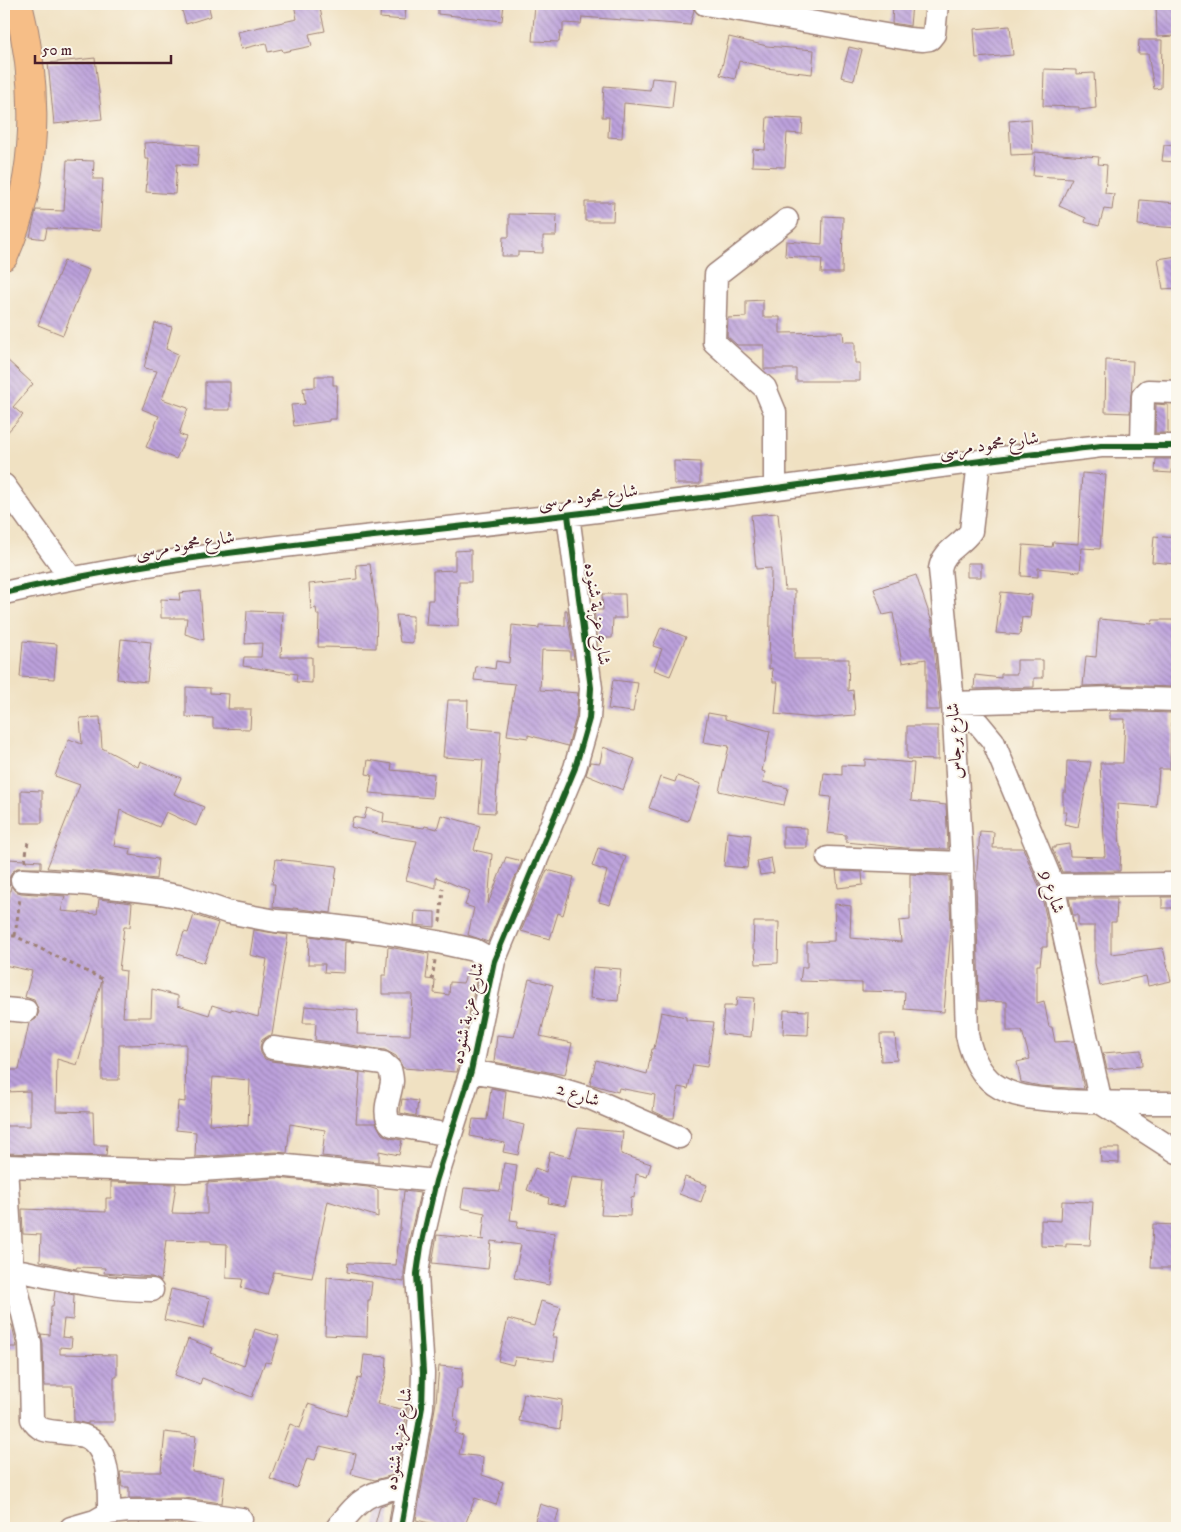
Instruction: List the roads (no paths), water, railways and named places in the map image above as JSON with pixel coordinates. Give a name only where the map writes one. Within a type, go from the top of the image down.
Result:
[{"type":"main road","points":[[4,256],[21,206],[31,149],[32,83],[28,51],[18,4]]},
{"type":"street","points":[[706,4],[924,40],[930,39],[934,34],[937,4]]},
{"type":"street","points":[[775,488],[775,412],[765,388],[714,342],[716,275],[787,220]]},
{"type":"street","points":[[1142,445],[1143,396],[1148,392],[1177,392]]},
{"type":"street","name":"شارع محمود مرسى","points":[[4,593],[71,578],[224,553],[568,515],[1101,446],[1177,446]]},
{"type":"street","name":"شارع برجاس","points":[[979,462],[971,531],[967,537],[945,555],[940,569],[953,703],[962,863],[967,1035],[971,1053],[980,1070],[993,1083],[1009,1093],[1027,1098],[1101,1103],[1177,1103]]},
{"type":"street","points":[[4,485],[71,578]]},
{"type":"street","name":"شارع عزبة شنوده","points":[[401,1528],[420,1424],[423,1390],[418,1260],[436,1181],[471,1070],[494,961],[575,768],[589,719],[590,678],[568,515]]},
{"type":"street","points":[[953,703],[1115,698],[1177,700]]},
{"type":"street","name":"شارع 9","points":[[953,703],[978,723],[993,741],[1053,885],[1101,1103]]},
{"type":"street","points":[[828,858],[962,863]]},
{"type":"street","points":[[22,880],[161,892],[183,897],[227,912],[276,922],[379,932],[438,942],[474,950],[494,961]]},
{"type":"street","points":[[1053,885],[1177,884]]},
{"type":"street","points":[[273,1048],[383,1063],[390,1069],[392,1080],[386,1114],[387,1121],[392,1125],[450,1135]]},
{"type":"street","name":"شارع 2","points":[[471,1070],[547,1085],[590,1098],[678,1137]]},
{"type":"street","points":[[1101,1103],[1177,1152]]},
{"type":"street","points":[[109,1514],[108,1477],[103,1457],[96,1444],[85,1437],[45,1431],[36,1426],[32,1419],[30,1343],[12,1269],[5,1166],[184,1171],[277,1165],[436,1181]]},
{"type":"street","points":[[12,1269],[111,1288],[152,1290]]},
{"type":"street","points":[[337,1528],[354,1506],[367,1496],[382,1490],[408,1485]]},
{"type":"street","points":[[71,1528],[95,1521],[109,1514],[129,1511],[185,1511],[241,1518]]}]
